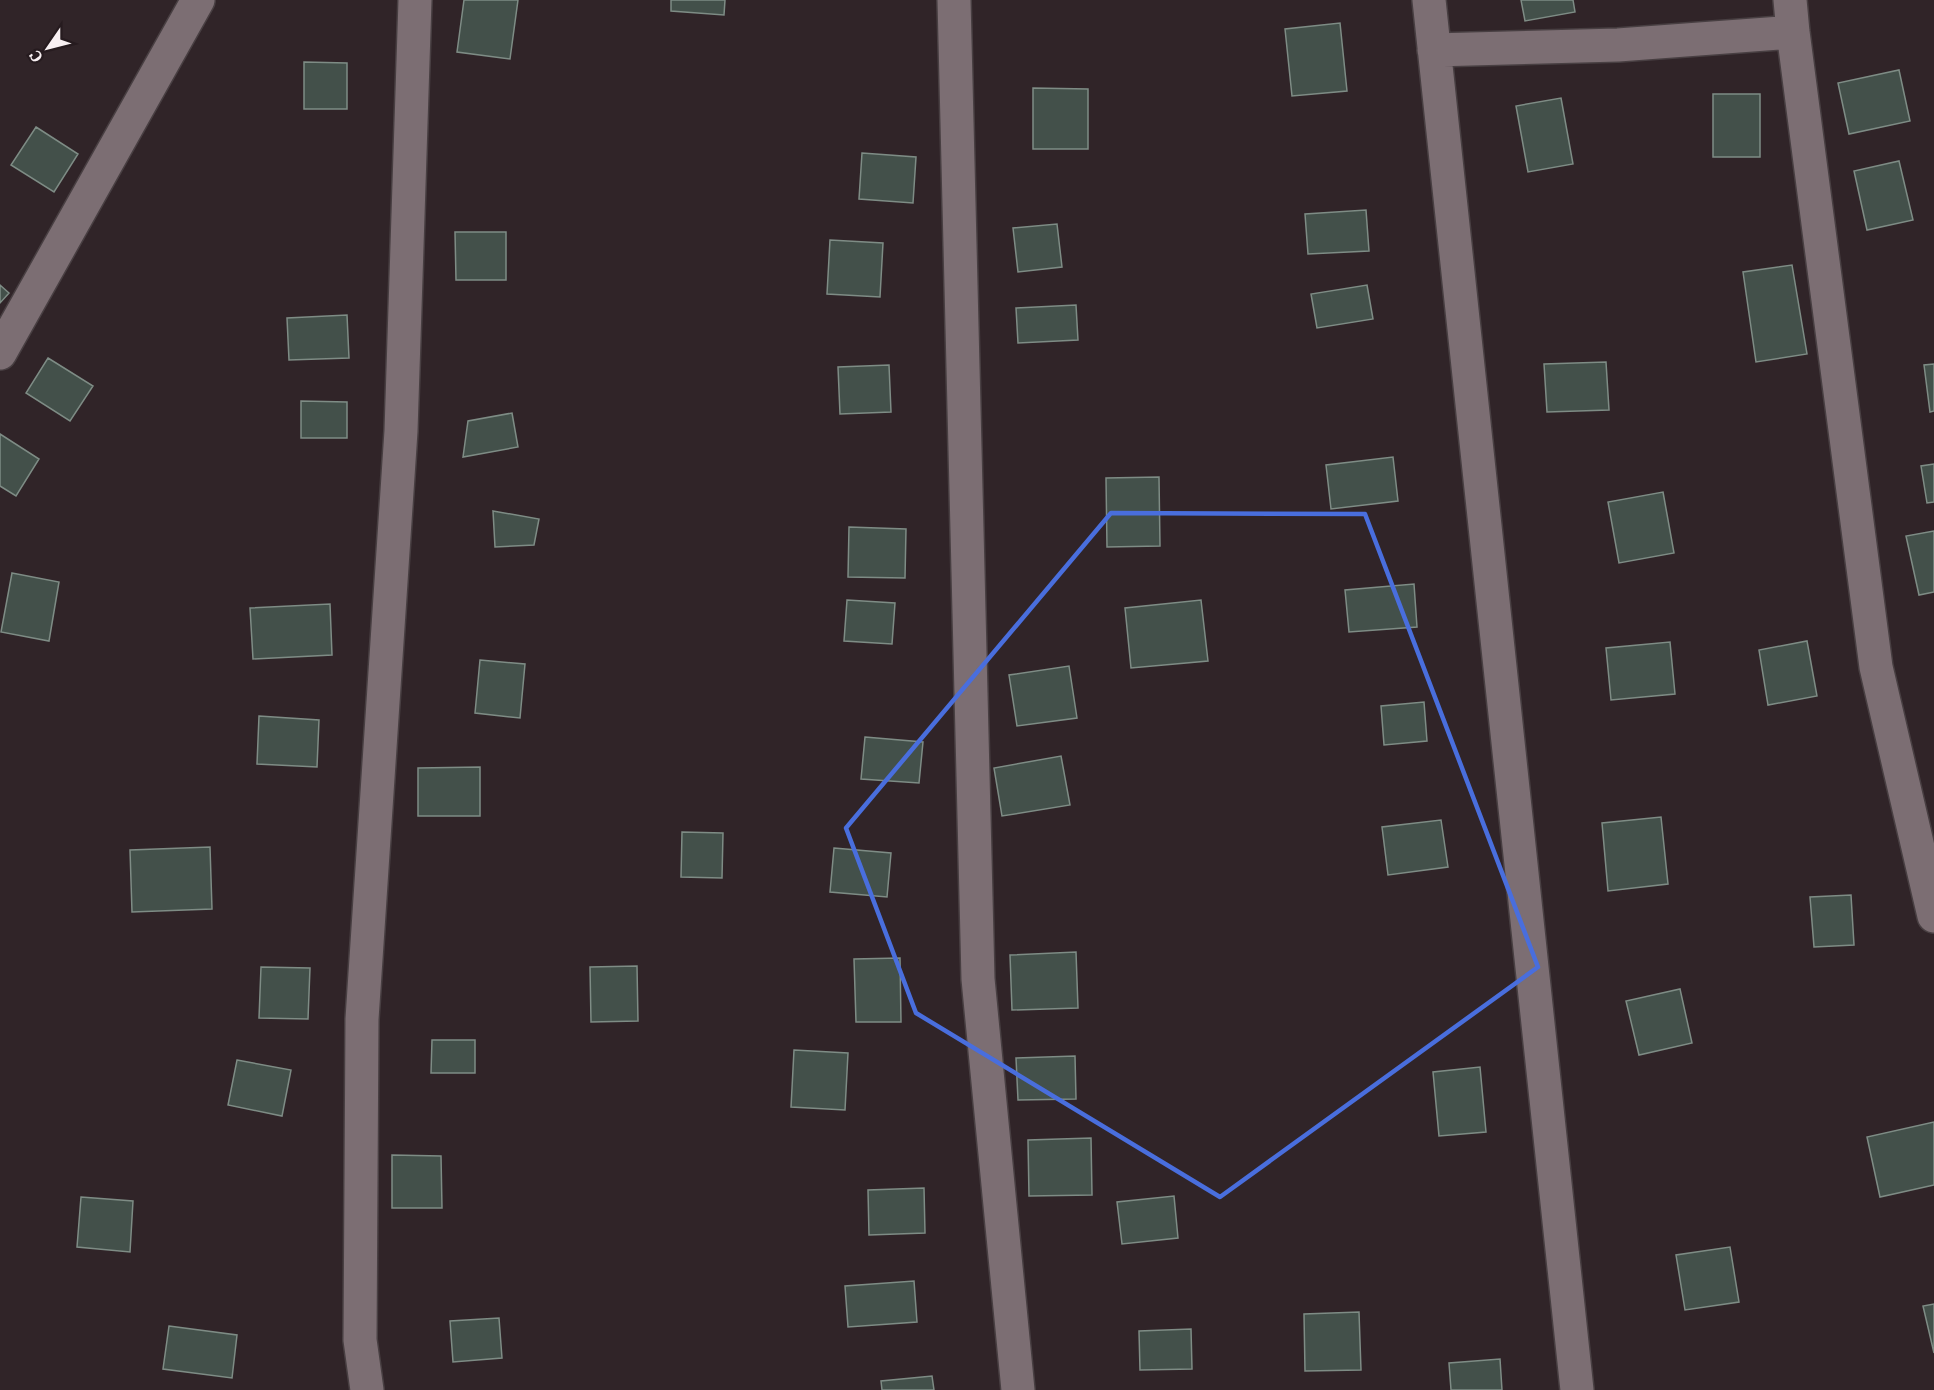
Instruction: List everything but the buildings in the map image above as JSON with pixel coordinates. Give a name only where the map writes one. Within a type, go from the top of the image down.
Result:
[{"type":"street","points":[[0,353],[198,0]]},
{"type":"street","points":[[367,1390],[360,1340],[362,1019],[401,431],[415,0]]},
{"type":"street","points":[[954,0],[978,979],[1018,1390]]},
{"type":"street","points":[[1429,0],[1577,1390]]},
{"type":"street","points":[[1790,0],[1876,667],[1934,916]]},
{"type":"street","points":[[1434,50],[1618,45],[1793,32]]},
{"type":"highlighted area","points":[[1111,513],[1365,514],[1538,967],[1220,1197],[916,1013],[846,828]]}]
